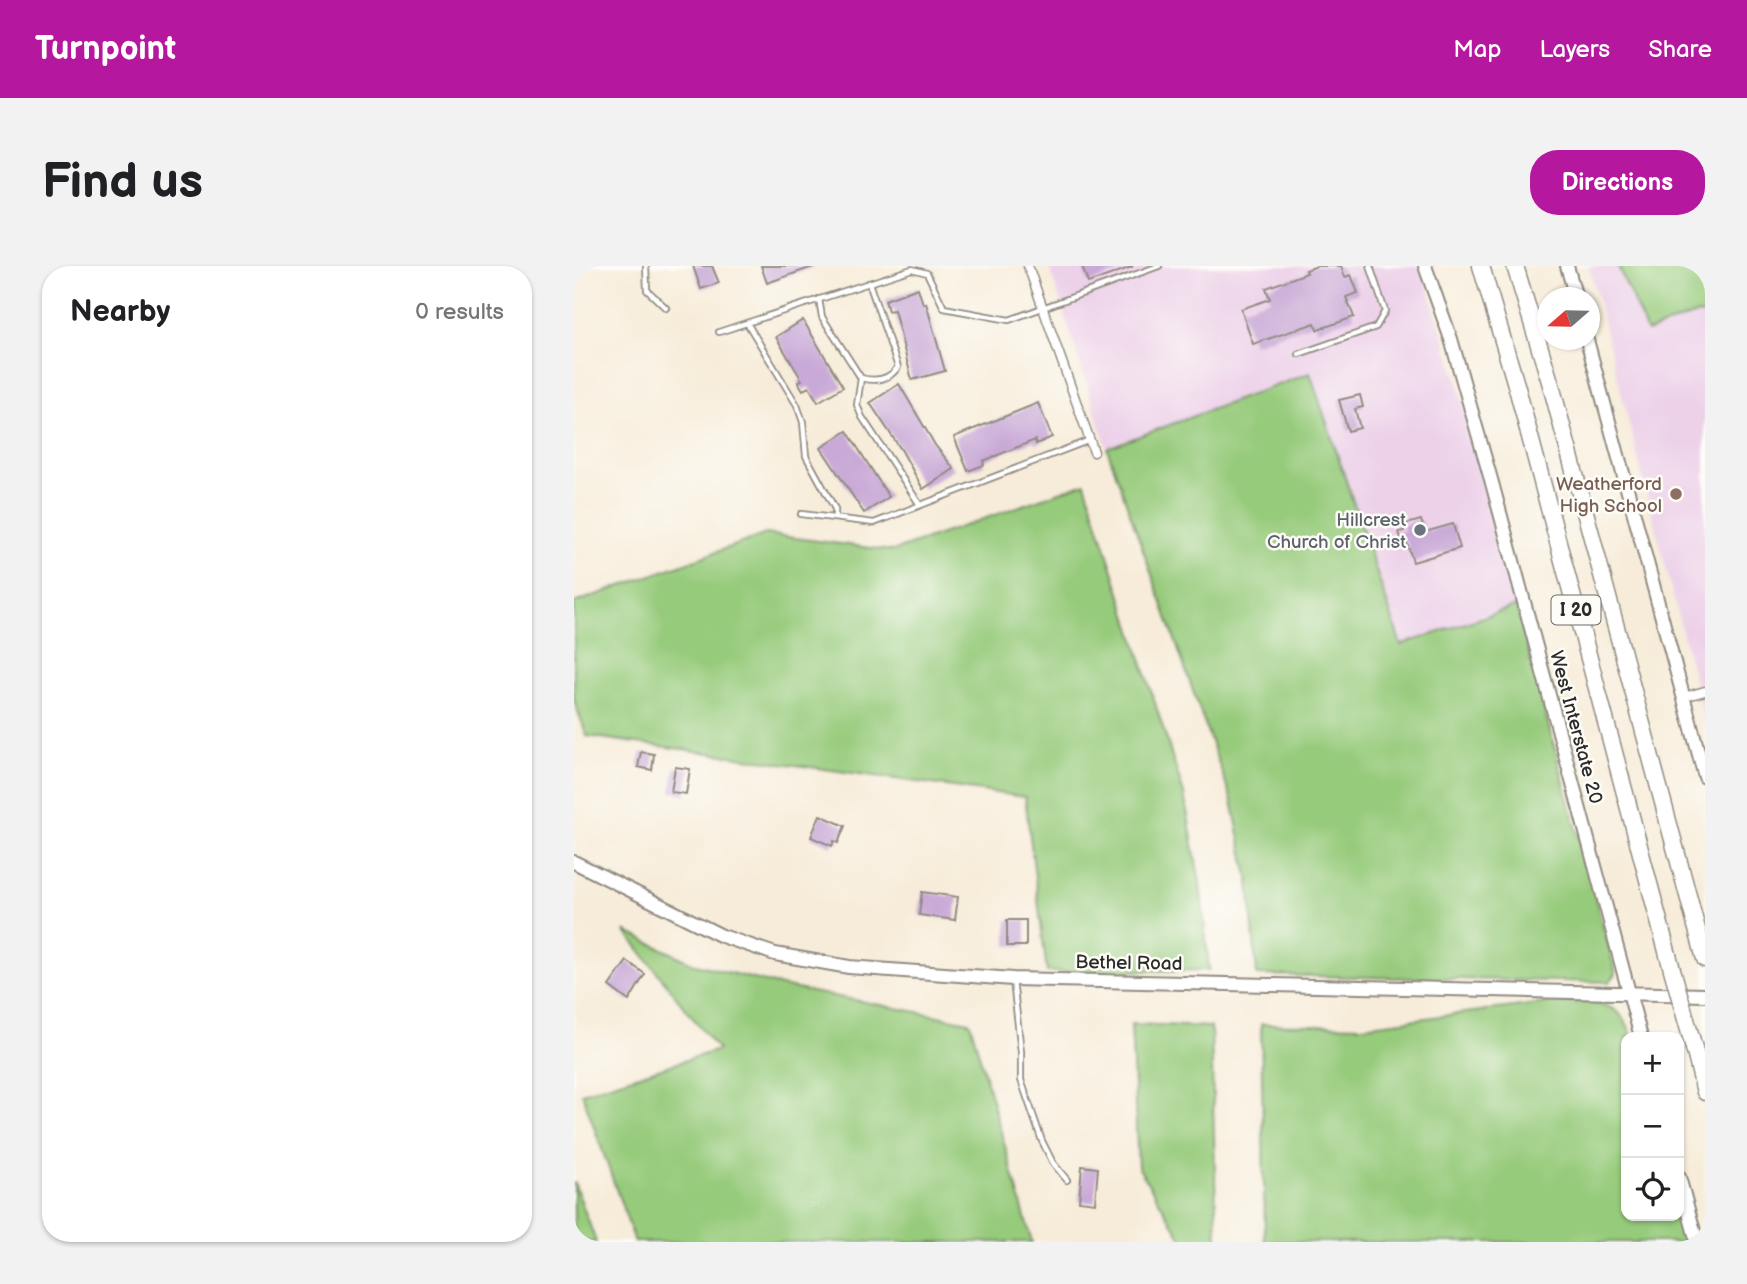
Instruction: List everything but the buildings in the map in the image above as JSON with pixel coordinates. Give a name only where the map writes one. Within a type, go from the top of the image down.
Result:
[{"type":"highway","name":"I 20","points":[[1481,266],[1517,388],[1705,1092]]},
{"type":"highway","name":"I 20","points":[[1515,266],[1551,385],[1704,955]]},
{"type":"main road","name":"West Interstate 20","points":[[1425,266],[1451,339],[1492,484],[1640,1032]]},
{"type":"main road","points":[[1567,266],[1573,287]]},
{"type":"main road","points":[[1590,350],[1705,777]]},
{"type":"main road","name":"Bethel Road","points":[[574,862],[722,936],[775,954],[849,967],[1013,979],[1705,995]]},
{"type":"main road","points":[[1684,1195],[1697,1242]]},
{"type":"street","points":[[1028,266],[1094,452]]},
{"type":"street","points":[[1684,697],[1705,691]]},
{"type":"lane","points":[[646,266],[647,290],[666,308]]},
{"type":"lane","points":[[719,332],[912,269],[927,272],[944,308],[1009,320],[1159,266]]},
{"type":"lane","points":[[1299,354],[1376,327],[1385,311],[1370,266]]},
{"type":"lane","points":[[861,378],[872,381],[884,379],[898,367],[869,283]]},
{"type":"lane","points":[[819,299],[822,317],[861,378],[858,405],[862,416],[920,505]]},
{"type":"lane","points":[[747,323],[797,405],[803,422],[806,456],[835,509],[835,518]]},
{"type":"lane","points":[[801,514],[874,523],[1090,440]]},
{"type":"lane","points":[[1013,979],[1021,1052],[1021,1080],[1042,1141],[1053,1163],[1067,1180]]},
{"type":"shaded area","points":[[1049,266],[1421,266],[1458,383],[1516,606],[1401,645],[1310,373],[1107,448]]},
{"type":"shaded area","name":"Weatherford High School","points":[[1589,266],[1705,266],[1705,722],[1600,309],[1600,287],[1594,287]]},
{"type":"green space","points":[[1618,266],[1705,266],[1705,314],[1693,315],[1647,332]]},
{"type":"green space","points":[[1310,373],[1401,645],[1516,606],[1616,974],[1609,982],[1257,975],[1249,882],[1232,801],[1107,448]]},
{"type":"green space","points":[[1085,483],[1184,794],[1200,883],[1209,970],[1047,972],[1025,797],[587,736],[574,700],[574,603],[766,534],[893,551]]},
{"type":"green space","points":[[625,931],[692,963],[781,986],[970,1022],[1032,1242],[635,1242],[582,1093],[718,1050]]},
{"type":"green space","points":[[1553,1002],[1602,1004],[1611,1008],[1620,1014],[1630,1032],[1621,1032],[1621,1221],[1682,1221],[1687,1242],[1265,1242],[1261,1024],[1362,1026]]},
{"type":"green space","points":[[1131,1024],[1211,1027],[1217,1242],[1184,1242],[1138,1167]]},
{"type":"green space","points":[[574,1182],[596,1242],[574,1242]]},
{"type":"place","name":"Weatherford High School","points":[[1676,494]]},
{"type":"place","name":"Hillcrest Church of Christ","points":[[1420,530]]}]
